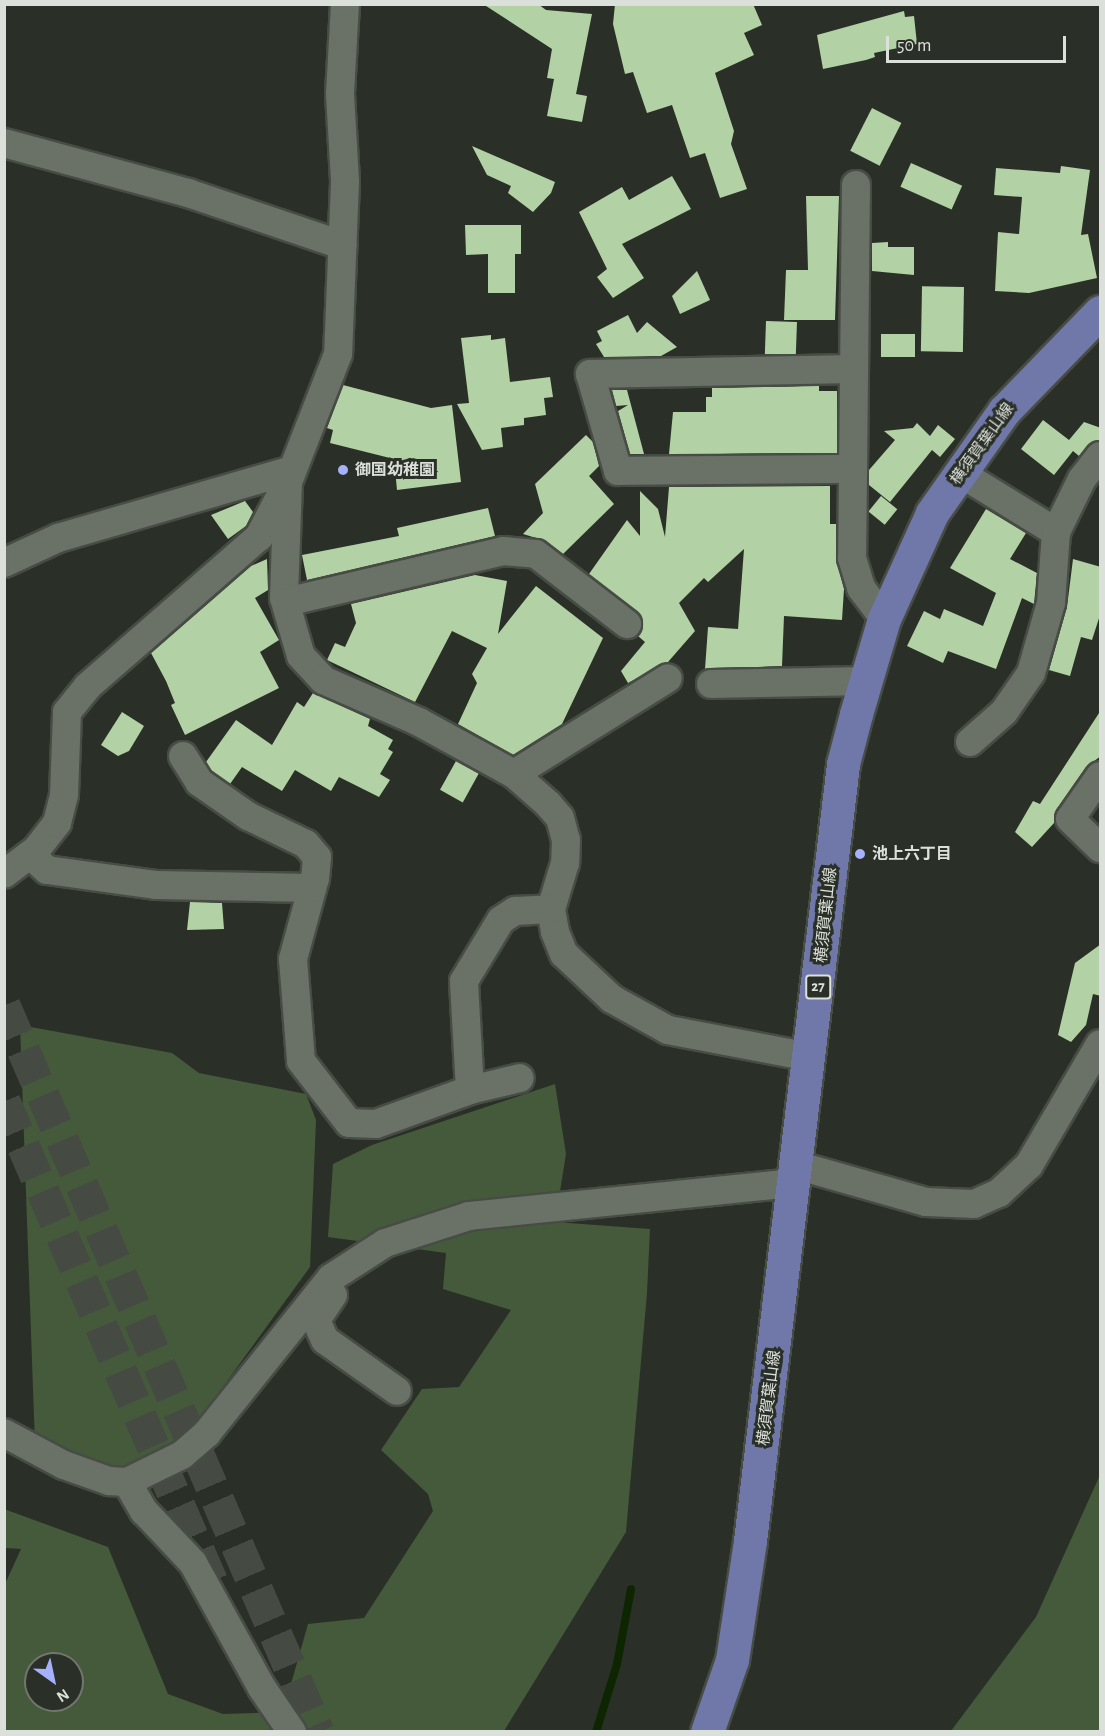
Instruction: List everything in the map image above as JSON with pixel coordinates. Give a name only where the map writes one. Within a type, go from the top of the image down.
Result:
[{"type":"main road","name":"横須賀葉山線","points":[[707,1731],[721,1702],[734,1649],[810,1057],[843,764],[865,681],[884,620],[932,513],[1004,411],[1101,312]]},
{"type":"street","points":[[4,874],[30,855],[57,823],[64,795],[67,712],[105,671],[259,537],[290,476],[338,354],[345,182],[340,94],[345,4]]},
{"type":"street","points":[[6,144],[188,194],[342,245]]},
{"type":"street","points":[[856,185],[852,558],[861,588],[884,620]]},
{"type":"street","points":[[853,369],[590,374],[618,471],[853,470]]},
{"type":"street","points":[[970,742],[1004,712],[1031,673],[1051,603],[1056,532],[1082,479],[1101,456]]},
{"type":"street","points":[[960,472],[1056,532]]},
{"type":"street","points":[[4,563],[58,538],[290,476]]},
{"type":"street","points":[[290,476],[286,602],[301,656],[323,680],[419,722],[514,774],[554,811],[566,840],[565,862],[551,909],[564,954],[580,972],[633,1012],[668,1030],[810,1057]]},
{"type":"street","points":[[286,602],[503,551],[536,554],[627,624]]},
{"type":"street","points":[[514,774],[668,678]]},
{"type":"street","points":[[711,684],[865,681]]},
{"type":"street","points":[[183,756],[199,782],[248,816],[306,844],[317,857],[312,888],[293,959],[301,1060],[349,1123],[376,1124],[470,1090],[520,1078]]},
{"type":"street","points":[[1101,776],[1070,819],[1101,848]]},
{"type":"street","points":[[30,855],[47,870],[157,885],[312,888]]},
{"type":"street","points":[[470,1090],[464,981],[501,920],[515,911],[551,909]]},
{"type":"street","points":[[4,1433],[64,1465],[109,1481],[127,1482],[182,1455],[207,1433],[331,1278],[385,1244],[469,1216],[795,1174],[926,1202],[974,1204],[999,1193],[1029,1165],[1101,1044]]},
{"type":"street","points":[[331,1278],[338,1288],[316,1320],[325,1340],[397,1391]]},
{"type":"street","points":[[127,1482],[144,1511],[193,1563],[262,1688],[292,1731]]},
{"type":"green space","points":[[20,1025],[172,1053],[199,1073],[306,1094],[316,1120],[310,1267],[180,1446],[134,1468],[105,1473],[35,1445]]},
{"type":"green space","points":[[555,1084],[566,1154],[555,1222],[650,1229],[647,1293],[626,1532],[504,1731],[5,1731],[5,1584],[21,1549],[5,1548],[4,1509],[108,1547],[168,1694],[223,1714],[283,1712],[308,1624],[364,1618],[433,1511],[428,1494],[381,1450],[422,1389],[459,1387],[511,1310],[443,1289],[446,1253],[328,1237],[333,1164],[372,1145]]},
{"type":"green space","points":[[1100,1475],[1100,1731],[951,1731],[1036,1617]]},
{"type":"building","points":[[483,4],[538,4],[546,10],[592,14],[576,94],[587,96],[582,122],[547,116],[554,79],[547,78],[552,49]]},
{"type":"building","points":[[615,4],[753,4],[762,25],[744,33],[754,55],[715,73],[734,131],[731,144],[747,189],[720,198],[705,153],[690,158],[672,105],[647,113],[633,72],[625,74],[613,24]]},
{"type":"building","points":[[904,11],[905,17],[914,16],[917,44],[874,53],[875,57],[866,60],[823,69],[817,35]]},
{"type":"building","points":[[872,108],[901,123],[880,166],[850,151]]},
{"type":"building","points":[[472,146],[555,182],[551,193],[533,212],[508,193],[511,186],[487,175]]},
{"type":"building","points":[[911,163],[962,186],[952,210],[900,187]]},
{"type":"building","points":[[1061,166],[1090,170],[1081,235],[1088,234],[1097,278],[1029,293],[995,291],[998,232],[1019,234],[1022,197],[994,195],[996,168],[1060,173]]},
{"type":"building","points":[[672,176],[691,209],[622,244],[644,278],[613,298],[597,277],[607,269],[579,212],[622,187],[629,200]]},
{"type":"building","points":[[806,196],[839,196],[835,320],[784,320],[786,270],[808,270]]},
{"type":"building","points":[[465,225],[521,225],[521,254],[515,254],[515,293],[488,293],[488,254],[466,255]]},
{"type":"building","points":[[888,242],[888,247],[914,247],[914,275],[872,271],[872,243]]},
{"type":"building","points":[[697,271],[710,300],[680,314],[672,296]]},
{"type":"building","points":[[922,286],[964,287],[963,352],[921,351]]},
{"type":"building","points":[[628,315],[637,333],[647,322],[677,347],[661,356],[604,357],[596,344],[602,341],[597,331]]},
{"type":"building","points":[[766,321],[797,322],[796,355],[765,354]]},
{"type":"building","points":[[881,334],[915,334],[915,357],[881,357]]},
{"type":"building","points":[[491,335],[491,340],[505,338],[510,382],[550,377],[553,397],[544,398],[546,415],[524,418],[524,425],[501,428],[503,447],[482,450],[457,404],[469,403],[461,338]]},
{"type":"building","points":[[343,385],[431,408],[452,405],[461,482],[397,490],[394,459],[330,443],[333,430],[327,428]]},
{"type":"building","points":[[819,386],[819,391],[837,391],[837,453],[669,454],[673,412],[706,412],[706,397],[712,397],[712,388]]},
{"type":"building","points":[[612,390],[627,390],[644,454],[630,454],[618,411],[628,405],[616,406]]},
{"type":"building","points":[[1043,420],[1069,440],[1084,422],[1101,428],[1101,440],[1093,441],[1079,456],[1073,451],[1054,475],[1021,449]]},
{"type":"building","points":[[917,423],[930,436],[938,425],[955,439],[940,457],[932,450],[890,502],[869,485],[869,470],[895,440],[884,431],[913,428]]},
{"type":"building","points":[[586,435],[593,442],[599,466],[589,476],[614,504],[563,554],[546,541],[523,534],[543,513],[535,484]]},
{"type":"building","points":[[830,486],[830,524],[836,524],[836,558],[844,589],[842,620],[784,616],[782,666],[705,669],[708,627],[738,629],[744,549],[708,582],[704,578],[679,603],[695,631],[668,662],[628,683],[621,671],[645,642],[638,636],[642,618],[589,574],[627,520],[640,536],[640,491],[658,509],[665,537],[669,487]]},
{"type":"building","points":[[881,496],[897,509],[885,525],[868,512]]},
{"type":"building","points":[[245,501],[253,512],[246,526],[228,539],[211,515]]},
{"type":"building","points":[[488,508],[495,536],[307,580],[302,555],[399,536],[397,528]]},
{"type":"building","points":[[986,509],[1026,533],[1010,559],[1037,573],[1034,604],[1022,598],[996,669],[948,651],[943,663],[907,646],[924,611],[940,619],[944,609],[983,626],[996,593],[950,568]]},
{"type":"building","points":[[267,559],[268,590],[255,598],[279,640],[260,652],[279,688],[185,735],[171,705],[175,703],[166,681],[151,653],[251,566]]},
{"type":"building","points":[[1073,559],[1101,567],[1101,612],[1092,640],[1081,637],[1070,676],[1049,670],[1067,607]]},
{"type":"building","points":[[475,575],[507,581],[498,634],[536,586],[603,638],[562,724],[513,755],[458,724],[477,683],[472,674],[487,648],[452,631],[415,702],[327,660],[335,643],[345,647],[356,623],[351,604]]},
{"type":"building","points":[[313,693],[370,719],[368,726],[393,740],[388,749],[393,752],[380,774],[390,780],[379,797],[339,777],[331,791],[295,770],[282,791],[242,767],[230,784],[211,770],[206,762],[236,720],[272,745],[297,702],[304,707]]},
{"type":"building","points":[[1101,710],[1101,756],[1086,767],[1056,810],[1054,823],[1032,847],[1015,832],[1033,801],[1040,804]]},
{"type":"building","points":[[122,712],[144,726],[129,751],[118,756],[101,745]]},
{"type":"building","points":[[456,761],[479,774],[463,802],[440,790]]},
{"type":"building","points":[[190,902],[222,903],[224,929],[187,930]]},
{"type":"building","points":[[1101,944],[1101,996],[1093,994],[1086,1025],[1071,1042],[1058,1035],[1075,963]]},
{"type":"waterway","points":[[596,1732],[617,1664],[631,1589]]},
{"type":"tunnel","points":[[4,1005],[318,1732]]},
{"type":"tunnel","points":[[4,1101],[214,1587]]},
{"type":"place","name":"御国幼稚園","points":[[343,470]]},
{"type":"place","name":"池上六丁目","points":[[860,854]]}]
